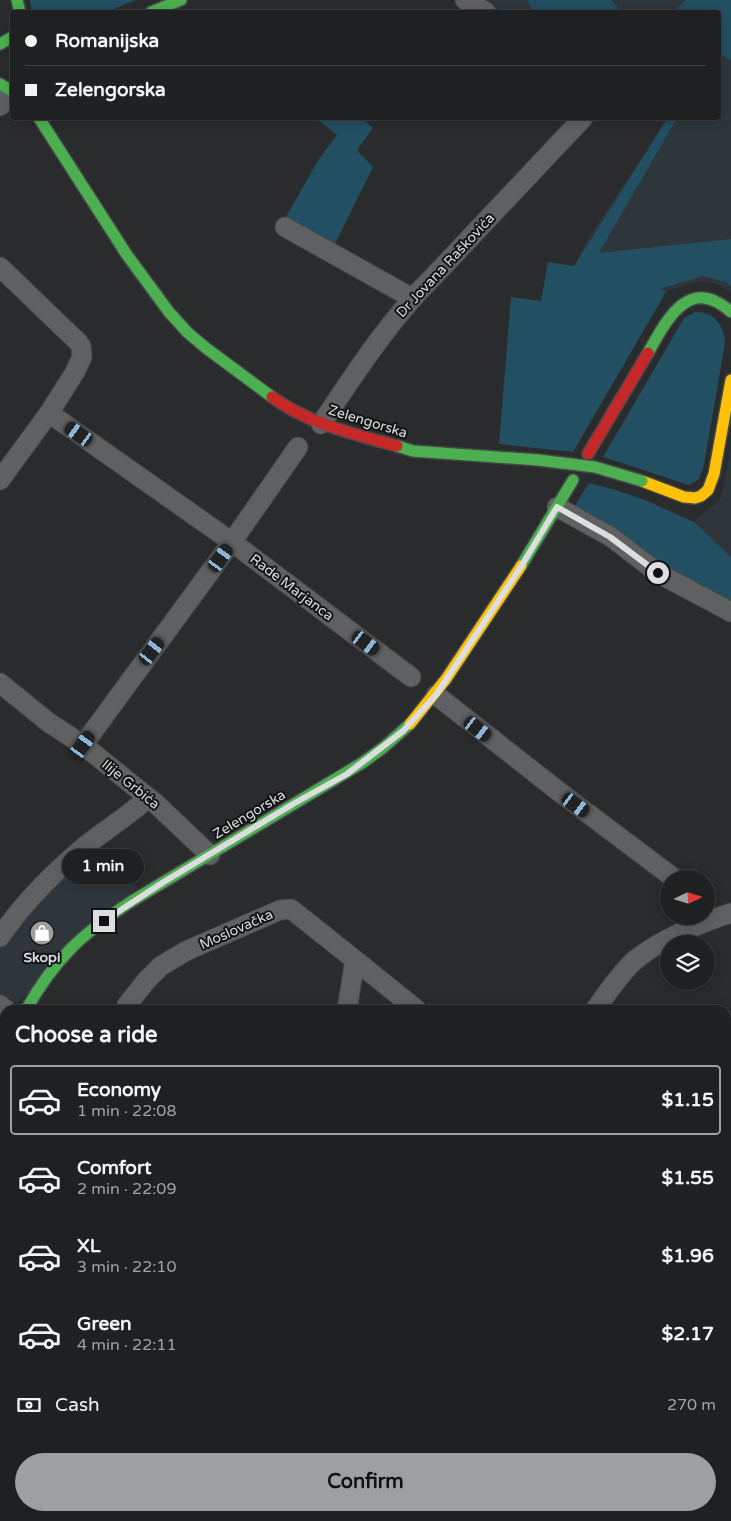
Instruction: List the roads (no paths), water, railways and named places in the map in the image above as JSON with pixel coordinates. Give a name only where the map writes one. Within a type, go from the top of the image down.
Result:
[{"type":"street","points":[[156,10],[181,0]]},
{"type":"street","points":[[465,0],[482,10]]},
{"type":"street","points":[[0,106],[10,94]]},
{"type":"street","name":"Zelengorska","points":[[40,120],[127,255],[169,312],[187,332],[286,407],[321,424],[413,451],[595,466],[642,480],[684,497],[695,498],[708,490],[714,474],[731,380]]},
{"type":"street","name":"Dr Jovana Raškovića","points":[[321,424],[412,298],[581,120]]},
{"type":"street","points":[[285,227],[412,298]]},
{"type":"street","points":[[0,267],[78,342],[82,352],[81,362],[49,413],[0,480]]},
{"type":"street","points":[[588,454],[666,322],[678,307],[695,299],[714,300],[731,312]]},
{"type":"street","name":"Rade Marjanca","points":[[49,413],[232,542],[411,677]]},
{"type":"street","points":[[83,745],[232,542],[298,447]]},
{"type":"street","name":"Zelengorska","points":[[29,1005],[50,971],[74,944],[113,913],[293,804],[347,774],[403,731],[436,695],[525,561],[573,480]]},
{"type":"street","points":[[557,507],[610,537],[658,573],[731,612]]},
{"type":"street","name":"Ilije Grbića","points":[[0,683],[48,722],[83,745],[148,798],[210,855]]},
{"type":"street","points":[[436,695],[663,870]]},
{"type":"street","points":[[0,937],[21,909],[52,875],[85,846],[148,798]]},
{"type":"street","name":"Moslovačka","points":[[127,1005],[161,966],[186,952],[284,909],[291,909],[412,1005]]},
{"type":"street","points":[[715,915],[731,914]]},
{"type":"street","points":[[599,1005],[618,979],[642,954],[693,925]]},
{"type":"street","points":[[348,1005],[355,960]]},
{"type":"place","name":"Skopi","points":[[42,933]]}]
